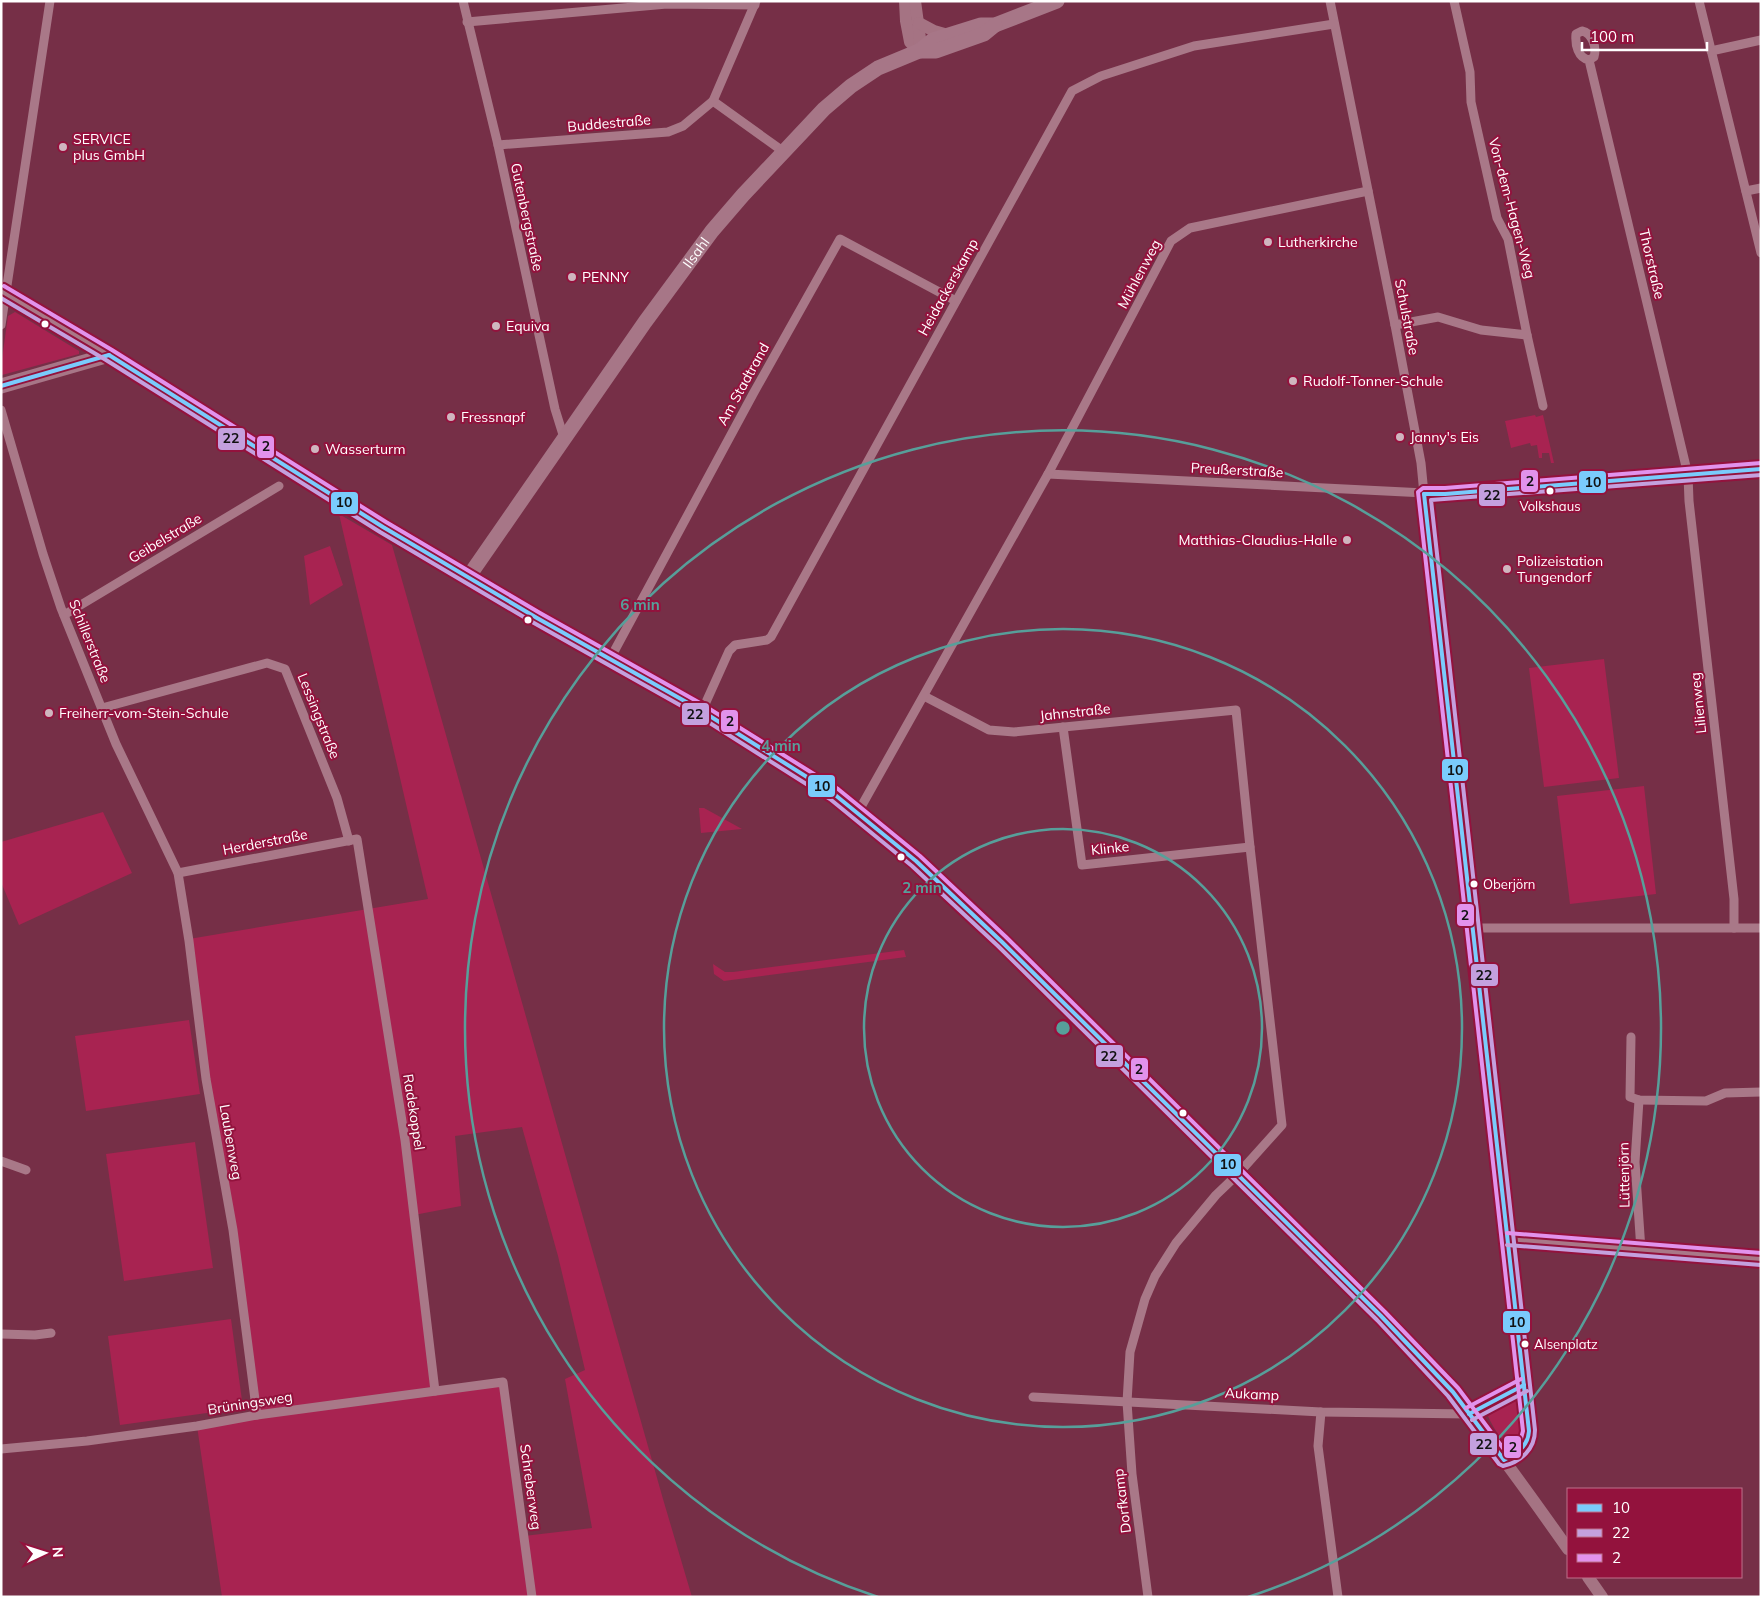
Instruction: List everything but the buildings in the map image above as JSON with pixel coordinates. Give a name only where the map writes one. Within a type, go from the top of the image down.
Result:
[{"type":"main road","points":[[905,1],[910,42],[919,51],[936,50],[961,42],[984,34],[994,25]]},
{"type":"main road","points":[[915,1],[919,23],[919,51]]},
{"type":"main road","points":[[919,51],[932,40],[982,25],[994,25],[1057,1]]},
{"type":"main road","points":[[919,23],[934,31],[948,35]]},
{"type":"main road","name":"Ilsahl","points":[[469,576],[645,322],[712,231],[824,109],[851,86],[878,68],[919,51]]},
{"type":"main road","points":[[1,386],[109,355],[383,527],[702,712],[834,794],[916,861],[1002,942],[1401,1336],[1453,1392],[1540,1508],[1567,1548]]},
{"type":"main road","points":[[1589,1578],[1602,1597]]},
{"type":"street","points":[[1,325],[4,292],[50,1]]},
{"type":"street","name":"Gutenbergstraße","points":[[463,1],[498,146],[547,373],[564,438]]},
{"type":"street","name":"Schulstraße","points":[[1330,1],[1421,463],[1524,1385]]},
{"type":"street","name":"Von-dem-Hagen-Weg","points":[[1454,1],[1470,72],[1471,102],[1497,218],[1508,239],[1526,335],[1544,406]]},
{"type":"street","points":[[1699,1],[1761,253]]},
{"type":"street","points":[[467,22],[667,4],[755,3]]},
{"type":"street","name":"Buddestraße","points":[[498,146],[668,132],[683,126],[713,101],[755,3]]},
{"type":"street","name":"Heidackerskamp","points":[[702,712],[729,651],[735,645],[767,640],[771,637],[1072,91],[1101,76],[1194,46],[1334,24]]},
{"type":"street","points":[[1711,51],[1761,40]]},
{"type":"street","name":"Thorstraße","points":[[1589,60],[1688,475]]},
{"type":"street","points":[[713,101],[784,152]]},
{"type":"street","points":[[1746,191],[1761,188]]},
{"type":"street","name":"Mühlenweg","points":[[857,814],[1048,474],[1171,241],[1190,228],[1368,191]]},
{"type":"street","name":"Am Stadtrand","points":[[610,660],[753,394],[840,239],[956,301]]},
{"type":"street","points":[[4,292],[109,355]]},
{"type":"street","points":[[1395,325],[1438,317],[1481,330],[1526,335]]},
{"type":"street","name":"Schillerstraße","points":[[1,410],[42,554],[64,615],[116,744],[178,873]]},
{"type":"street","name":"Preußerstraße","points":[[1048,474],[1445,494],[1761,469]]},
{"type":"street","name":"Lilienweg","points":[[1688,475],[1689,500],[1734,899],[1734,928]]},
{"type":"street","name":"Geibelstraße","points":[[64,615],[279,486]]},
{"type":"street","name":"Lessingstraße","points":[[102,708],[267,663],[285,669],[353,840]]},
{"type":"street","name":"Jahnstraße","points":[[924,696],[989,730],[1014,732],[1236,710]]},
{"type":"street","name":"Dorfkamp","points":[[1148,1597],[1132,1474],[1127,1402],[1130,1352],[1145,1299],[1155,1276],[1176,1243],[1216,1195],[1238,1174],[1282,1125],[1236,710]]},
{"type":"street","name":"Klinke","points":[[1063,727],[1082,865],[1250,847]]},
{"type":"street","name":"Herderstraße","points":[[178,873],[353,840]]},
{"type":"street","name":"Radekoppel","points":[[353,840],[405,1140],[435,1391]]},
{"type":"street","name":"Laubenweg","points":[[178,873],[189,941],[206,1079],[233,1230],[257,1415]]},
{"type":"street","points":[[1473,928],[1761,928]]},
{"type":"street","name":"Lüttenjörn","points":[[1631,1038],[1630,1097],[1639,1100],[1635,1162],[1642,1250]]},
{"type":"street","points":[[1639,1100],[1706,1101],[1725,1093],[1761,1092]]},
{"type":"street","points":[[1,1161],[26,1170]]},
{"type":"street","points":[[1507,1239],[1761,1260]]},
{"type":"street","points":[[1,1334],[35,1335],[51,1332]]},
{"type":"street","name":"Brüningsweg","points":[[1,1449],[87,1441],[197,1426],[257,1415],[503,1382]]},
{"type":"street","name":"Schreberweg","points":[[503,1382],[532,1597]]},
{"type":"street","points":[[1470,1414],[1524,1385],[1529,1437],[1525,1447],[1504,1460]]},
{"type":"street","name":"Aukamp","points":[[1033,1397],[1321,1412],[1470,1414]]},
{"type":"street","points":[[1321,1412],[1318,1446],[1338,1597]]},
{"type":"shaded area","points":[[15,312],[79,351],[79,354],[2,375],[1,366],[8,316]]},
{"type":"shaded area","points":[[1535,415],[1536,417],[1543,415],[1554,463],[1551,463],[1549,453],[1542,453],[1542,458],[1539,458],[1537,445],[1531,446],[1530,443],[1511,448],[1505,421]]},
{"type":"shaded area","points":[[339,514],[392,545],[692,1597],[222,1597],[197,1426],[257,1415],[189,939],[428,899]],"holes":[[[522,1127],[558,1256],[585,1370],[565,1379],[592,1528],[524,1536],[503,1382],[435,1391],[414,1215],[461,1206],[455,1136]]]},
{"type":"shaded area","points":[[330,546],[343,585],[310,605],[304,556]]},
{"type":"shaded area","points":[[1604,659],[1619,778],[1544,787],[1529,668]]},
{"type":"shaded area","points":[[1644,786],[1656,894],[1570,904],[1557,796]]},
{"type":"shaded area","points":[[699,808],[704,808],[742,829],[701,833]]},
{"type":"shaded area","points":[[103,812],[132,873],[19,925],[1,882],[1,842]]},
{"type":"shaded area","points":[[904,950],[906,957],[724,981],[714,974],[713,964],[725,972],[733,972]]},
{"type":"shaded area","points":[[189,1020],[200,1094],[86,1111],[75,1036]]},
{"type":"shaded area","points":[[195,1142],[213,1268],[124,1281],[106,1154]]},
{"type":"shaded area","points":[[231,1319],[243,1408],[120,1425],[108,1336]]},
{"type":"shaded area","points":[[1515,1400],[1519,1403],[1523,1440],[1517,1447],[1510,1448],[1492,1425],[1488,1416]]},
{"type":"transit line","name":"2","points":[[4,286],[112,350],[386,522],[540,613],[700,703],[838,789],[920,856],[1006,937],[1385,1312],[1458,1388],[1506,1452],[1520,1442],[1523,1431],[1418,492],[1423,488],[1445,488],[1761,463]]},
{"type":"transit line","name":"22","points":[[1,298],[106,360],[380,532],[534,623],[694,713],[830,799],[912,866],[998,946],[1377,1320],[1448,1396],[1499,1464],[1503,1466],[1516,1461],[1526,1454],[1533,1443],[1535,1430],[1431,500],[1761,475]]},
{"type":"transit line","name":"10","points":[[109,355],[383,527],[537,618],[697,708],[834,794],[916,861],[1002,942],[1381,1316],[1453,1392],[1504,1460],[1524,1445],[1529,1431],[1424,494]]},
{"type":"transit line","name":"10","points":[[1,386],[109,355]]},
{"type":"transit line","name":"10","points":[[1424,494],[1445,494],[1761,469]]},
{"type":"transit line","name":"2","points":[[1507,1233],[1761,1253]]},
{"type":"transit line","name":"22","points":[[1507,1245],[1761,1265]]},
{"type":"transit line","name":"2","points":[[1466,1408],[1521,1379]]},
{"type":"transit line","name":"10","points":[[1469,1414],[1524,1385]]},
{"type":"transit line","name":"22","points":[[1472,1420],[1527,1391]]},
{"type":"place","name":"SERVICE plus GmbH","points":[[63,147]]},
{"type":"place","name":"Lutherkirche","points":[[1268,242]]},
{"type":"place","name":"PENNY","points":[[572,277]]},
{"type":"place","name":"Equiva","points":[[496,326]]},
{"type":"place","name":"Rudolf-Tonner-Schule","points":[[1293,381]]},
{"type":"place","name":"Fressnapf","points":[[451,417]]},
{"type":"place","name":"Janny's Eis","points":[[1400,437]]},
{"type":"place","name":"Wasserturm","points":[[315,449]]},
{"type":"place","name":"Volkshaus","points":[[1550,491]]},
{"type":"place","name":"Matthias-Claudius-Halle","points":[[1347,540]]},
{"type":"place","name":"Polizeistation Tungendorf","points":[[1507,569]]},
{"type":"place","name":"Freiherr-vom-Stein-Schule","points":[[49,713]]},
{"type":"place","name":"Oberjörn","points":[[1474,884]]},
{"type":"place","name":"Alsenplatz","points":[[1525,1344]]}]
